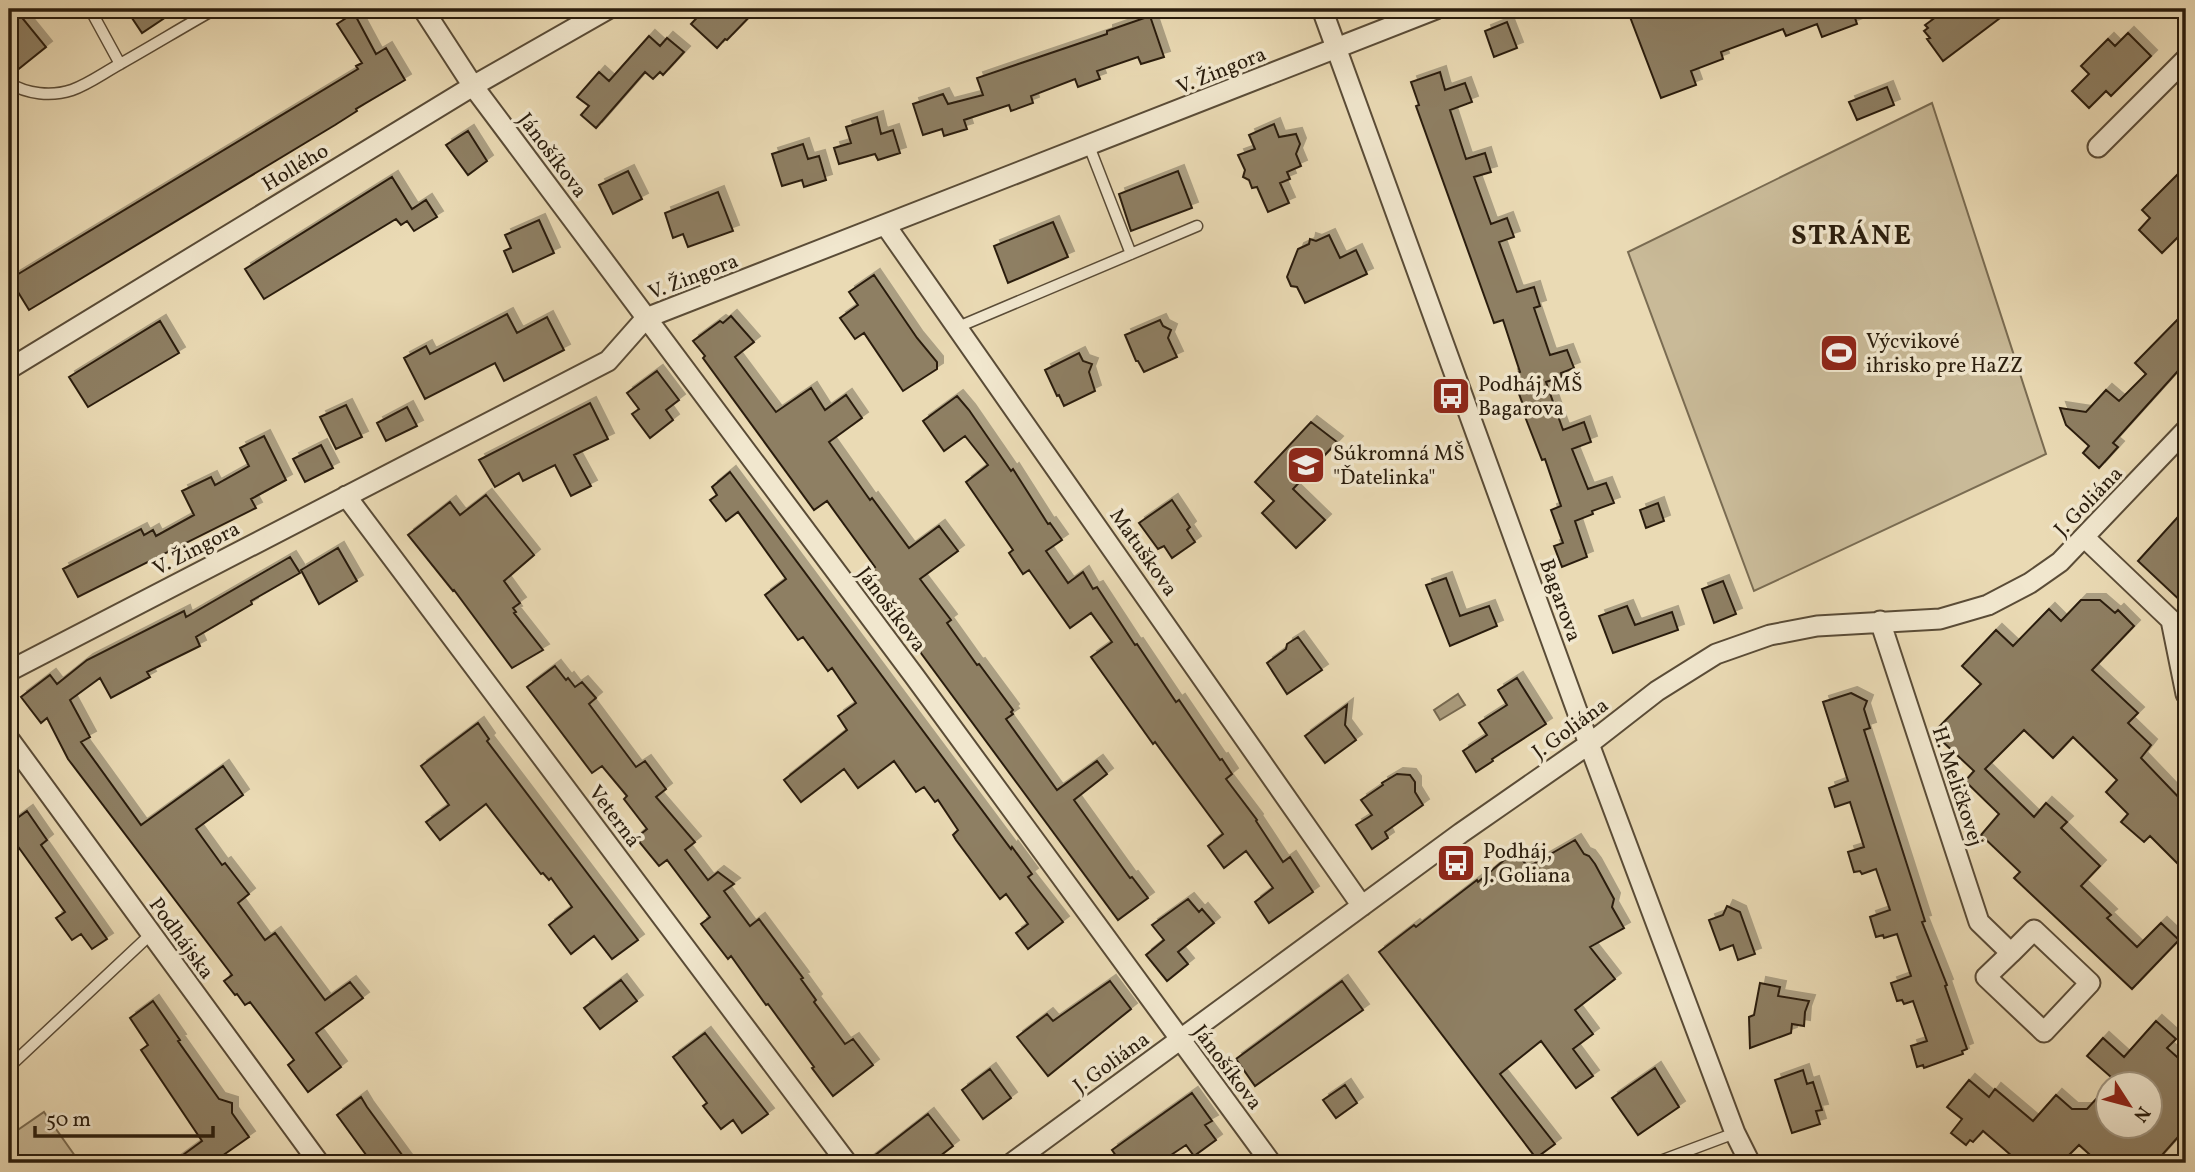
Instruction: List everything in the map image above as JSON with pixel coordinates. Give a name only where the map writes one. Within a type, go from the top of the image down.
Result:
[{"type":"street","name":"Jánošíkova","points":[[423,9],[473,86],[915,677],[1271,1163]]},
{"type":"street","name":"Hollého","points":[[9,369],[473,86],[608,9]]},
{"type":"street","name":"Bagarova","points":[[1322,9],[1589,744],[1734,1133],[1750,1163]]},
{"type":"street","name":"V. Žingora","points":[[9,671],[608,361],[646,318],[1436,9]]},
{"type":"street","points":[[2098,147],[2186,59]]},
{"type":"street","name":"Matuškova","points":[[886,226],[1362,906]]},
{"type":"street","name":"J. Goliána","points":[[1012,1163],[1461,834],[1589,744],[1657,691],[1716,654],[1770,635],[1817,626],[1940,619],[1988,605],[2030,583],[2060,562],[2186,430]]},
{"type":"street","name":"Veterná","points":[[345,496],[847,1163]]},
{"type":"street","points":[[2084,538],[2171,620],[2186,694]]},
{"type":"street","name":"H. Meličkovej","points":[[1880,621],[1979,922],[2011,953]]},
{"type":"street","name":"Podhájska","points":[[9,739],[319,1163]]},
{"type":"street","points":[[2034,930],[2090,983],[2044,1032],[1986,977],[2011,953],[2034,930]]},
{"type":"lane","points":[[90,9],[120,64]]},
{"type":"lane","points":[[9,83],[36,93],[72,90],[215,9]]},
{"type":"lane","points":[[1089,146],[1131,254]]},
{"type":"lane","points":[[958,327],[1196,226]]},
{"type":"lane","points":[[9,1068],[151,934]]},
{"type":"lane","points":[[1655,1163],[1734,1133]]},
{"type":"shaded area","name":"Výcvikové ihrisko pre HaZZ","points":[[1932,103],[2046,454],[1754,591],[1628,252]]},
{"type":"shaded area","points":[[1458,694],[1465,705],[1440,720],[1434,710]]},
{"type":"shaded area","points":[[44,1112],[80,1163],[9,1163],[9,1136]]},
{"type":"building","points":[[9,9],[15,9],[46,47],[10,76]]},
{"type":"building","points":[[126,9],[178,9],[142,33]]},
{"type":"building","points":[[705,9],[757,9],[717,48],[691,24]]},
{"type":"building","points":[[1627,9],[1852,9],[1857,24],[1822,37],[1817,24],[1786,36],[1783,29],[1721,52],[1723,59],[1691,71],[1696,85],[1661,98]]},
{"type":"building","points":[[1947,9],[2012,9],[1943,61],[1924,31],[1928,28],[1925,25]]},
{"type":"building","points":[[354,13],[376,54],[386,48],[405,80],[29,310],[10,279],[358,69],[356,66],[362,63],[337,24]]},
{"type":"building","points":[[1150,16],[1164,57],[1141,64],[1138,57],[1097,71],[1100,79],[1078,87],[1075,79],[1031,96],[1033,103],[1011,111],[1009,105],[964,120],[967,129],[944,136],[942,129],[923,135],[913,104],[943,94],[948,104],[983,95],[977,78],[1107,34],[1107,31]]},
{"type":"building","points":[[1507,22],[1517,48],[1494,57],[1485,31]]},
{"type":"building","points":[[2128,33],[2151,56],[2111,96],[2106,91],[2089,108],[2072,91],[2089,74],[2081,66],[2108,39],[2115,46]]},
{"type":"building","points":[[649,36],[660,46],[667,38],[684,52],[663,75],[660,72],[653,79],[645,72],[596,128],[581,115],[589,106],[577,97],[599,72],[609,81]]},
{"type":"building","points":[[1440,72],[1445,90],[1465,83],[1472,102],[1450,110],[1466,159],[1485,153],[1491,172],[1474,177],[1491,224],[1507,218],[1514,237],[1499,242],[1517,292],[1534,287],[1540,306],[1534,308],[1550,355],[1567,350],[1574,368],[1561,373],[1562,377],[1546,382],[1563,430],[1584,422],[1591,442],[1572,449],[1588,489],[1606,483],[1614,503],[1575,521],[1587,557],[1562,567],[1554,546],[1563,543],[1551,510],[1561,506],[1545,459],[1542,460],[1524,414],[1526,413],[1512,375],[1520,372],[1503,320],[1494,323],[1416,106],[1419,105],[1411,82]]},
{"type":"building","points":[[1887,87],[1894,105],[1857,120],[1849,102]]},
{"type":"building","points":[[877,117],[881,134],[893,130],[900,153],[878,160],[875,154],[839,164],[834,148],[851,143],[846,127]]},
{"type":"building","points":[[1274,124],[1279,137],[1296,134],[1300,144],[1296,154],[1301,166],[1287,172],[1290,179],[1280,183],[1289,203],[1268,212],[1257,187],[1252,188],[1249,180],[1243,177],[1245,170],[1238,155],[1255,149],[1249,135]]},
{"type":"building","points":[[468,131],[487,161],[468,175],[446,145]]},
{"type":"building","points":[[803,144],[808,159],[819,156],[826,180],[804,187],[802,180],[782,186],[772,154]]},
{"type":"building","points":[[2186,166],[2186,229],[2162,253],[2139,230],[2150,218],[2142,210]]},
{"type":"building","points":[[628,171],[642,199],[613,214],[599,185]]},
{"type":"building","points":[[1178,171],[1192,208],[1131,231],[1119,194]]},
{"type":"building","points":[[392,177],[412,209],[426,200],[437,217],[414,231],[407,221],[401,225],[396,219],[264,299],[245,269]]},
{"type":"building","points":[[718,192],[733,231],[688,247],[683,234],[673,238],[665,213]]},
{"type":"building","points":[[539,220],[554,253],[513,272],[504,251],[511,248],[505,235]]},
{"type":"building","points":[[1053,222],[1068,257],[1008,283],[994,246]]},
{"type":"building","points":[[1329,235],[1340,258],[1356,250],[1367,274],[1305,303],[1297,287],[1291,286],[1287,277],[1298,249],[1309,244],[1310,239],[1316,241]]},
{"type":"building","points":[[874,275],[917,338],[937,362],[937,369],[903,391],[864,333],[855,339],[840,318],[858,305],[849,292]]},
{"type":"building","points":[[2186,311],[2186,362],[2113,443],[2118,447],[2099,468],[2083,453],[2089,446],[2066,425],[2060,408],[2086,412],[2106,390],[2119,401],[2146,374],[2135,363]]},
{"type":"building","points":[[507,314],[517,333],[547,317],[564,350],[504,381],[495,363],[425,399],[404,358],[426,346],[430,354]]},
{"type":"building","points":[[731,316],[754,342],[735,357],[776,412],[811,388],[825,410],[846,395],[862,418],[829,442],[870,500],[872,498],[909,548],[939,526],[958,551],[920,579],[951,620],[947,623],[1013,710],[1013,714],[1006,719],[1057,790],[1097,761],[1107,774],[1074,800],[1130,878],[1132,877],[1148,898],[1118,920],[864,576],[875,567],[827,501],[814,510],[703,358],[705,356],[693,341]]},
{"type":"building","points":[[1160,320],[1163,326],[1171,330],[1168,338],[1177,357],[1144,372],[1125,335]]},
{"type":"building","points":[[160,321],[179,353],[88,407],[69,377]]},
{"type":"building","points":[[1079,353],[1083,361],[1092,364],[1089,372],[1095,391],[1064,406],[1045,370]]},
{"type":"building","points":[[657,371],[679,400],[666,410],[673,420],[650,438],[632,414],[639,409],[627,393]]},
{"type":"building","points":[[957,396],[1011,471],[1013,469],[1048,524],[1050,523],[1062,540],[1046,551],[1068,583],[1083,572],[1093,589],[1097,587],[1176,702],[1179,700],[1220,760],[1222,759],[1232,774],[1226,779],[1257,820],[1283,862],[1290,857],[1313,892],[1269,923],[1255,902],[1273,888],[1246,851],[1224,868],[1208,846],[1223,834],[1155,742],[1153,744],[1091,657],[1112,642],[1091,613],[1070,628],[1029,570],[1023,574],[1009,553],[1013,550],[966,482],[988,465],[965,436],[944,451],[923,421]]},
{"type":"building","points":[[590,403],[608,439],[574,455],[591,486],[571,496],[555,465],[523,481],[519,473],[495,487],[479,460]]},
{"type":"building","points":[[346,405],[362,437],[336,449],[320,417]]},
{"type":"building","points":[[407,407],[417,426],[386,441],[377,423]]},
{"type":"building","points":[[1311,422],[1337,442],[1293,489],[1325,520],[1296,548],[1262,513],[1274,501],[1255,482]]},
{"type":"building","points":[[264,436],[286,480],[251,499],[256,508],[78,597],[63,569],[141,529],[144,535],[153,530],[156,536],[194,515],[182,491],[211,477],[215,485],[249,466],[240,448]]},
{"type":"building","points":[[321,445],[333,468],[305,482],[293,459]]},
{"type":"building","points":[[730,472],[1032,874],[1028,877],[1063,922],[1028,949],[1016,933],[1028,924],[1006,894],[1000,899],[956,840],[953,835],[958,830],[938,800],[935,802],[924,787],[916,792],[894,761],[858,788],[844,769],[801,802],[784,780],[847,730],[838,716],[856,703],[832,668],[828,671],[803,637],[798,640],[765,595],[786,579],[738,512],[726,521],[710,500],[717,495],[712,487]]},
{"type":"building","points":[[486,495],[534,555],[504,581],[520,603],[513,608],[516,612],[514,613],[543,650],[512,668],[454,590],[408,535],[450,502],[460,515]]},
{"type":"building","points":[[1172,500],[1190,527],[1187,530],[1195,542],[1172,558],[1164,546],[1158,549],[1139,523]]},
{"type":"building","points":[[1658,503],[1664,521],[1646,528],[1640,510]]},
{"type":"building","points":[[2186,508],[2186,606],[2138,561]]},
{"type":"building","points":[[338,548],[357,581],[319,604],[301,570]]},
{"type":"building","points":[[290,557],[300,573],[196,637],[200,646],[147,672],[150,677],[111,698],[100,678],[70,700],[90,737],[81,742],[141,825],[223,766],[243,795],[196,829],[222,865],[225,863],[249,894],[238,903],[265,940],[275,933],[325,1000],[350,982],[363,998],[316,1033],[341,1067],[308,1092],[288,1065],[294,1060],[250,1002],[245,1005],[224,981],[232,975],[68,759],[47,718],[41,723],[21,697],[50,675],[57,684],[87,660],[184,611],[186,617]]},
{"type":"building","points":[[1446,578],[1460,616],[1489,606],[1497,626],[1450,646],[1426,585]]},
{"type":"building","points":[[1723,581],[1736,614],[1714,623],[1702,589]]},
{"type":"building","points":[[2081,600],[2100,600],[2115,613],[2118,610],[2134,626],[2092,670],[2138,713],[2128,723],[2151,745],[2141,758],[2186,805],[2186,872],[2150,836],[2144,842],[2121,822],[2128,814],[2106,792],[2117,780],[2073,737],[2053,758],[2024,730],[1985,769],[2034,817],[2046,803],[2067,822],[2061,828],[2100,866],[2081,886],[2111,915],[2107,918],[2137,947],[2161,923],[2179,940],[2132,989],[2014,878],[2020,872],[1981,835],[1999,814],[1965,781],[1974,771],[1943,742],[1946,739],[1936,730],[1981,684],[1962,666],[1996,630],[2013,646],[2049,609],[2061,621]]},
{"type":"building","points":[[1627,606],[1635,625],[1672,612],[1678,630],[1613,653],[1599,616]]},
{"type":"building","points":[[1298,637],[1322,670],[1287,694],[1267,663]]},
{"type":"building","points":[[555,666],[575,687],[582,682],[596,698],[589,704],[636,767],[645,761],[666,789],[656,797],[695,842],[685,850],[708,880],[718,872],[734,884],[724,891],[750,926],[759,919],[803,978],[801,979],[816,1000],[814,1002],[845,1044],[853,1039],[873,1065],[833,1096],[768,1004],[766,1005],[731,956],[728,959],[701,924],[710,917],[667,860],[659,866],[636,838],[647,829],[624,799],[627,796],[602,766],[592,773],[527,687]]},
{"type":"building","points":[[1517,678],[1546,724],[1476,772],[1463,751],[1487,735],[1479,723],[1507,705],[1498,690]]},
{"type":"building","points":[[1851,693],[1867,701],[1864,709],[1870,728],[1864,730],[1925,921],[1922,922],[1947,985],[1945,986],[1967,1049],[1962,1051],[1963,1054],[1924,1068],[1923,1065],[1917,1067],[1911,1046],[1927,1041],[1913,1001],[1904,1004],[1902,1000],[1897,1001],[1891,983],[1911,976],[1897,934],[1884,938],[1883,935],[1876,937],[1870,917],[1890,910],[1876,869],[1862,874],[1860,871],[1854,872],[1848,852],[1864,847],[1850,802],[1835,807],[1829,788],[1848,781],[1823,702]]},
{"type":"building","points":[[1347,705],[1345,725],[1356,740],[1325,763],[1305,736]]},
{"type":"building","points":[[478,723],[489,739],[487,741],[638,940],[612,959],[594,936],[571,954],[549,925],[572,907],[551,878],[549,880],[541,874],[486,804],[440,840],[426,822],[449,805],[421,766]]},
{"type":"building","points":[[1397,774],[1410,775],[1415,782],[1415,792],[1423,805],[1385,832],[1388,838],[1372,849],[1356,825],[1372,815],[1361,800]]},
{"type":"building","points":[[27,811],[47,840],[41,845],[107,939],[92,949],[81,934],[72,940],[56,918],[65,912],[9,834],[9,824]]},
{"type":"building","points":[[1575,840],[1595,864],[1614,899],[1612,907],[1624,928],[1590,947],[1615,979],[1575,1010],[1593,1034],[1573,1049],[1593,1076],[1576,1088],[1541,1041],[1500,1074],[1555,1144],[1536,1158],[1379,952],[1477,880],[1478,882],[1515,851],[1528,867]]},
{"type":"building","points":[[1188,899],[1199,912],[1202,909],[1214,923],[1178,952],[1188,964],[1167,981],[1146,955],[1164,940],[1152,925]]},
{"type":"building","points":[[1727,906],[1740,912],[1755,954],[1738,960],[1733,945],[1720,950],[1709,920],[1723,915]]},
{"type":"building","points":[[621,980],[637,1001],[600,1029],[584,1008]]},
{"type":"building","points":[[1110,981],[1131,1009],[1048,1076],[1017,1037],[1047,1014],[1053,1021]]},
{"type":"building","points":[[1342,981],[1363,1010],[1255,1086],[1236,1059]]},
{"type":"building","points":[[1760,983],[1780,987],[1778,996],[1809,1001],[1804,1026],[1792,1024],[1791,1033],[1750,1048],[1749,1017],[1754,1015]]},
{"type":"building","points":[[153,1001],[219,1099],[232,1103],[232,1113],[249,1137],[212,1163],[172,1163],[202,1141],[141,1050],[148,1045],[130,1018]]},
{"type":"building","points":[[2156,1021],[2176,1039],[2167,1048],[2186,1065],[2186,1128],[2155,1163],[2099,1163],[2079,1145],[2061,1163],[2020,1163],[1983,1131],[1973,1142],[1970,1140],[1966,1145],[1951,1133],[1962,1119],[1947,1107],[1969,1080],[1989,1097],[1995,1089],[2033,1121],[2056,1095],[2072,1109],[2087,1109],[2094,1101],[2094,1140],[2164,1140],[2164,1070],[2103,1070],[2087,1056],[2103,1038],[2124,1057]]},
{"type":"building","points":[[705,1033],[768,1114],[742,1133],[733,1120],[721,1129],[703,1106],[707,1103],[673,1057]]},
{"type":"building","points":[[1655,1068],[1679,1107],[1638,1135],[1612,1098]]},
{"type":"building","points":[[990,1069],[1011,1098],[983,1119],[962,1090]]},
{"type":"building","points":[[1803,1070],[1807,1084],[1813,1082],[1822,1110],[1816,1111],[1820,1124],[1792,1133],[1775,1080]]},
{"type":"building","points":[[1345,1085],[1357,1103],[1336,1118],[1323,1100]]},
{"type":"building","points":[[1192,1093],[1212,1121],[1205,1125],[1216,1140],[1194,1156],[1186,1145],[1159,1163],[1121,1163],[1112,1150]]},
{"type":"building","points":[[361,1097],[408,1163],[372,1163],[337,1115]]},
{"type":"building","points":[[928,1114],[953,1146],[931,1163],[865,1163]]},
{"type":"place","name":"Výcvikové ihrisko pre HaZZ","points":[[1839,353]]},
{"type":"place","name":"Podháj, MŠ Bagarova","points":[[1451,396]]},
{"type":"place","name":"Súkromná MŠ \"Ďatelinka\"","points":[[1306,465]]},
{"type":"place","name":"Podháj, J. Goliana","points":[[1456,863]]},
{"type":"district","name":"STRÁNE","points":[[1852,234]]}]
